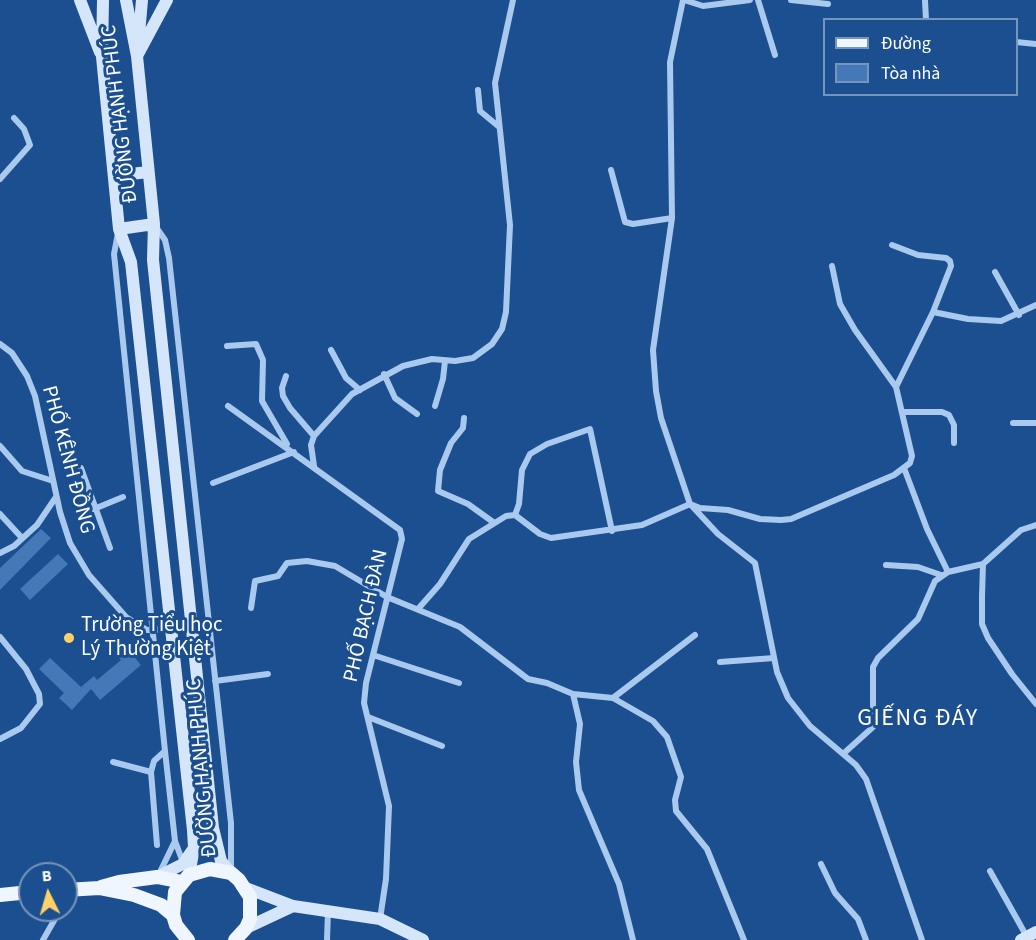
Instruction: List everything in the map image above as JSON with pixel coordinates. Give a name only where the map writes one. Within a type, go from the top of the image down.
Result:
[{"type":"main road","points":[[80,0],[102,57]]},
{"type":"main road","points":[[87,0],[90,22]]},
{"type":"main road","name":"ĐƯỜNG HẠNH PHÚC","points":[[103,0],[102,57],[119,229],[130,262],[194,848],[185,874]]},
{"type":"main road","name":"ĐƯỜNG HẠNH PHÚC","points":[[126,0],[137,56],[154,224],[153,260],[213,828],[221,861],[231,873]]},
{"type":"main road","points":[[137,56],[142,0]]},
{"type":"main road","points":[[137,56],[167,0]]},
{"type":"main road","points":[[114,176],[148,172]]},
{"type":"main road","points":[[119,229],[154,224]]},
{"type":"main road","points":[[78,891],[119,882],[210,869],[231,873],[246,888],[293,906],[328,909],[380,919],[423,940]]},
{"type":"main road","points":[[185,874],[172,903],[172,915],[176,925],[188,940]]},
{"type":"main road","points":[[99,888],[134,895],[161,905],[172,915]]},
{"type":"main road","points":[[246,888],[252,908],[246,928]]},
{"type":"main road","points":[[0,894],[18,893]]},
{"type":"main road","points":[[235,940],[246,928],[293,906]]},
{"type":"street","points":[[315,467],[311,445],[314,436],[352,394],[384,374],[432,359],[464,361],[482,352],[498,337],[505,321],[510,225],[498,126],[496,77],[513,0]]},
{"type":"street","points":[[750,0],[703,6],[683,0],[670,62],[672,218],[654,338],[654,376],[664,428],[690,504],[718,534],[755,563],[781,682],[792,704],[810,726],[862,771],[922,940]]},
{"type":"street","points":[[758,0],[775,55]]},
{"type":"street","points":[[791,0],[828,4]]},
{"type":"street","points":[[925,0],[926,18]]},
{"type":"street","points":[[1018,42],[1036,44]]},
{"type":"street","points":[[478,90],[480,111],[498,126]]},
{"type":"street","points":[[0,179],[30,145],[24,129],[14,118]]},
{"type":"street","points":[[612,170],[625,222],[633,224],[672,218]]},
{"type":"street","name":"ĐƯỜNG HẠNH PHÚC","points":[[154,224],[165,240],[169,258],[231,823],[231,873]]},
{"type":"street","name":"ĐƯỜNG HẠNH PHÚC","points":[[119,229],[114,254],[175,840],[185,874]]},
{"type":"street","points":[[892,245],[918,255],[946,258],[950,261],[951,266],[933,312],[896,387]]},
{"type":"street","points":[[515,515],[540,534],[551,538],[642,525],[690,504],[700,508],[736,512],[760,519],[791,519],[894,475],[904,468],[910,463],[912,450],[896,387],[855,330],[840,304],[832,266]]},
{"type":"street","points":[[994,272],[1019,315]]},
{"type":"street","points":[[933,312],[992,321],[1006,320],[1036,305]]},
{"type":"street","name":"PHỐ KÊNH ĐỒNG","points":[[0,344],[12,353],[27,376],[35,396],[56,497],[70,543],[89,575],[134,624],[153,631]]},
{"type":"street","points":[[213,483],[292,450],[261,401],[263,360],[256,344],[227,346]]},
{"type":"street","points":[[332,350],[346,378],[360,390]]},
{"type":"street","points":[[435,406],[443,379],[444,361]]},
{"type":"street","points":[[384,374],[395,398],[417,414]]},
{"type":"street","points":[[286,376],[283,396],[290,408],[314,436]]},
{"type":"street","name":"PHỐ BẠCH ĐÀN","points":[[228,406],[400,530],[402,539],[373,655],[364,703],[389,806],[387,868],[380,919]]},
{"type":"street","points":[[902,412],[942,412],[949,415],[954,425],[954,443]]},
{"type":"street","points":[[464,418],[463,428],[451,443],[440,470],[438,491],[468,504],[493,522]]},
{"type":"street","points":[[1013,423],[1036,423]]},
{"type":"street","points":[[515,515],[519,504],[522,470],[530,454],[547,444],[590,429],[612,531]]},
{"type":"street","points":[[0,446],[22,471],[53,481]]},
{"type":"street","points":[[81,468],[110,548]]},
{"type":"street","points":[[904,468],[927,529],[948,572]]},
{"type":"street","points":[[0,553],[37,525],[56,497]]},
{"type":"street","points":[[94,509],[123,497]]},
{"type":"street","points":[[0,514],[22,537]]},
{"type":"street","points":[[418,609],[440,584],[461,549],[493,522],[515,515]]},
{"type":"street","points":[[843,754],[873,727],[873,667],[878,658],[918,619],[935,580],[948,572],[983,564],[1021,530],[1036,525]]},
{"type":"street","points":[[250,608],[255,581],[278,576],[287,563],[306,561],[335,566],[387,597],[460,627],[528,679],[547,683],[573,694],[613,698],[653,721],[667,737],[681,780],[675,800],[676,811],[707,849],[744,940]]},
{"type":"street","points":[[983,564],[982,624],[993,648],[1036,704]]},
{"type":"street","points":[[886,566],[918,567],[941,575]]},
{"type":"street","points":[[153,631],[209,627]]},
{"type":"street","points":[[613,698],[695,635]]},
{"type":"street","points":[[0,638],[26,669],[39,694],[40,704],[21,729],[0,739]]},
{"type":"street","points":[[373,655],[459,683]]},
{"type":"street","points":[[720,662],[774,658]]},
{"type":"street","points":[[215,681],[268,674]]},
{"type":"street","points":[[573,694],[580,724],[576,762],[579,790],[619,884],[633,940]]},
{"type":"street","points":[[368,717],[442,746]]},
{"type":"street","points":[[157,845],[151,772],[154,761],[165,751]]},
{"type":"street","points":[[113,762],[151,772]]},
{"type":"street","name":"ĐƯỜNG HẠNH PHÚC","points":[[157,877],[167,863],[175,840]]},
{"type":"street","points":[[821,864],[835,893],[858,920],[866,940]]},
{"type":"street","points":[[990,871],[1028,936]]},
{"type":"street","points":[[327,940],[328,909]]},
{"type":"street","points":[[43,940],[53,922]]},
{"type":"building","points":[[41,529],[51,538],[0,590],[0,568]]},
{"type":"building","points":[[58,554],[68,564],[30,600],[20,589]]},
{"type":"building","points":[[127,648],[141,665],[100,700],[91,689],[72,710],[59,698],[64,693],[39,669],[50,658],[81,687],[94,676],[97,680],[121,660],[117,656]]},
{"type":"place","name":"Trường Tiểu học Lý Thường Kiệt","points":[[69,638]]},
{"type":"district","name":"GIẾNG ĐÁY","points":[[918,720]]}]
